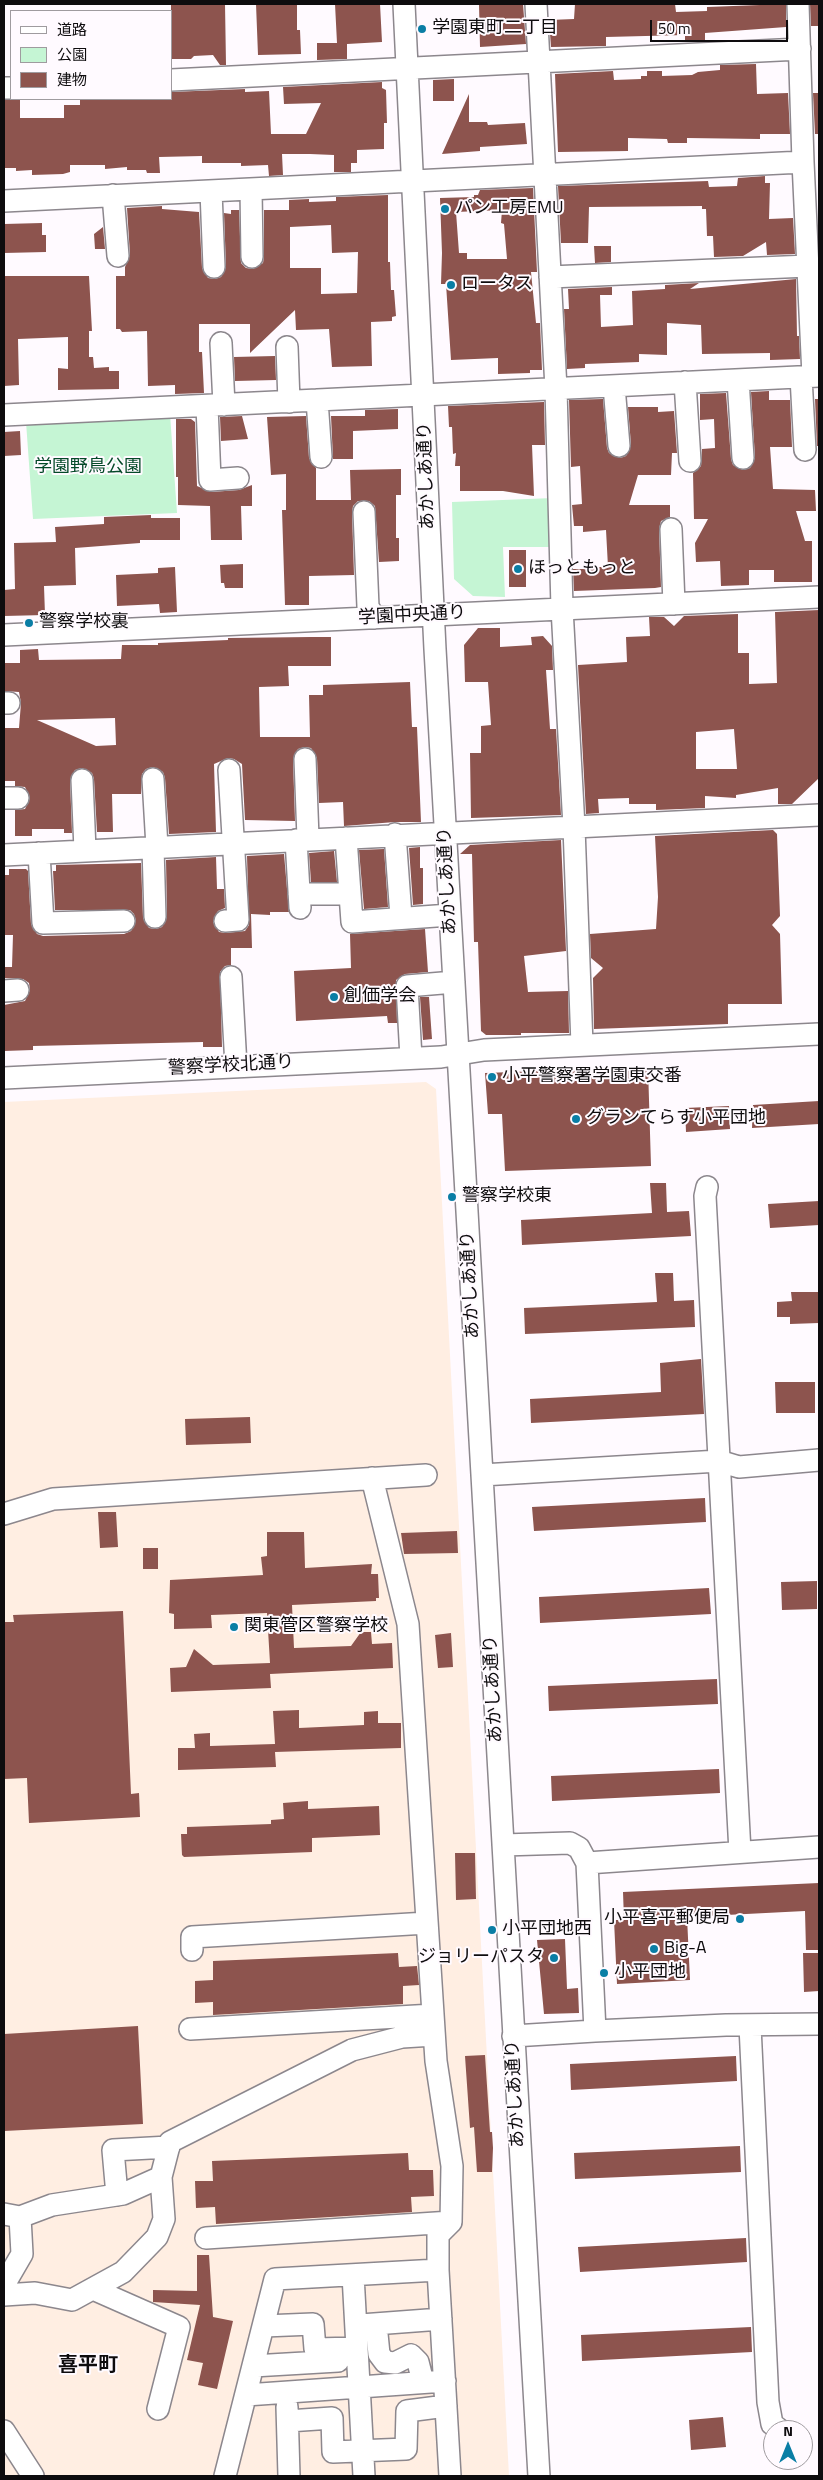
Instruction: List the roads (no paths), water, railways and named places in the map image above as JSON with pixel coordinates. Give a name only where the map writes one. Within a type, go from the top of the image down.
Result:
[{"type":"street","name":"あかしあ通り","points":[[404,4],[450,915],[539,2476]]},
{"type":"street","points":[[536,4],[556,388],[562,608],[574,827],[582,1045]]},
{"type":"street","points":[[798,4],[811,376],[804,450]]},
{"type":"street","points":[[172,80],[800,49]]},
{"type":"street","points":[[4,201],[803,162]]},
{"type":"street","points":[[251,189],[252,257]]},
{"type":"street","points":[[211,191],[214,267]]},
{"type":"street","points":[[113,195],[118,256]]},
{"type":"street","points":[[550,277],[808,266]]},
{"type":"street","points":[[221,343],[210,480],[238,478]]},
{"type":"street","points":[[287,347],[289,402]]},
{"type":"street","points":[[4,415],[811,376]]},
{"type":"street","points":[[738,380],[743,458]]},
{"type":"street","points":[[685,382],[690,460]]},
{"type":"street","points":[[614,386],[618,446]]},
{"type":"street","points":[[317,400],[321,457]]},
{"type":"street","points":[[364,512],[368,607],[375,618]]},
{"type":"street","points":[[670,530],[674,604]]},
{"type":"street","name":"学園中央通り","points":[[4,635],[819,597]]},
{"type":"street","points":[[305,759],[300,901],[349,894]]},
{"type":"street","points":[[225,921],[238,920],[229,770]]},
{"type":"street","points":[[153,779],[155,917]]},
{"type":"street","points":[[82,780],[85,850]]},
{"type":"street","points":[[4,855],[395,834],[819,815]]},
{"type":"street","points":[[395,834],[401,917]]},
{"type":"street","points":[[346,838],[352,922],[450,915]]},
{"type":"street","points":[[39,853],[43,924],[124,921]]},
{"type":"street","points":[[231,977],[236,1066]]},
{"type":"street","points":[[411,1058],[407,986],[454,982]]},
{"type":"street","name":"警察学校北通り","points":[[4,1078],[411,1058],[458,1055],[484,1050],[819,1034]]},
{"type":"street","points":[[707,1188],[705,1196],[740,1852]]},
{"type":"street","points":[[482,1474],[719,1461],[739,1467],[819,1460]]},
{"type":"street","points":[[4,1514],[54,1499],[426,1475]]},
{"type":"street","points":[[372,1478],[408,1624],[433,2025],[436,2061],[452,2166],[451,2222],[438,2234],[438,2270],[450,2476]]},
{"type":"street","points":[[503,1845],[570,1843],[579,1848],[587,1863],[595,2031]]},
{"type":"street","points":[[587,1863],[819,1847]]},
{"type":"street","points":[[192,1950],[192,1937],[427,1923]]},
{"type":"street","points":[[513,2036],[726,2025],[819,2024]]},
{"type":"street","points":[[190,2029],[433,2025]]},
{"type":"street","points":[[4,2295],[35,2293],[72,2300],[123,2272],[156,2237],[164,2219],[161,2177],[170,2142],[352,2050],[402,2037],[433,2025]]},
{"type":"street","points":[[750,2026],[768,2402],[771,2420]]},
{"type":"street","points":[[117,2195],[113,2150],[169,2147]]},
{"type":"street","points":[[4,2285],[22,2254],[12,2215],[52,2205],[117,2195],[161,2177]]},
{"type":"street","points":[[206,2238],[451,2222]]},
{"type":"street","points":[[225,2476],[276,2280],[438,2270]]},
{"type":"street","points":[[353,2275],[366,2324],[379,2354],[385,2362],[395,2363],[411,2355],[418,2362],[423,2382]]},
{"type":"street","points":[[93,2289],[179,2328],[158,2410]]},
{"type":"street","points":[[366,2324],[441,2319]]},
{"type":"street","points":[[264,2326],[313,2324],[315,2349],[357,2354]]},
{"type":"street","points":[[364,2476],[357,2354],[366,2324]]},
{"type":"street","points":[[253,2366],[357,2354]]},
{"type":"street","points":[[246,2395],[445,2381]]},
{"type":"street","points":[[287,2392],[289,2476]]},
{"type":"street","points":[[288,2421],[332,2418],[333,2452],[406,2449],[407,2411],[446,2406]]},
{"type":"street","points":[[4,2431],[33,2476]]},
{"type":"place","name":"学園東町二丁目","points":[[422,29]]},
{"type":"place","name":"パン工房EMU","points":[[445,209]]},
{"type":"place","name":"ロータス","points":[[451,285]]},
{"type":"place","name":"ほっともっと","points":[[518,569]]},
{"type":"place","name":"警察学校裏","points":[[29,623]]},
{"type":"place","name":"創価学会","points":[[334,997]]},
{"type":"place","name":"小平警察署学園東交番","points":[[492,1077]]},
{"type":"place","name":"グランてらす小平団地","points":[[576,1119]]},
{"type":"place","name":"警察学校東","points":[[452,1197]]},
{"type":"place","name":"関東管区警察学校","points":[[234,1627]]},
{"type":"place","name":"小平喜平郵便局","points":[[740,1919]]},
{"type":"place","name":"小平団地西","points":[[492,1930]]},
{"type":"place","name":"Big-A","points":[[654,1949]]},
{"type":"place","name":"ジョリーパスタ","points":[[554,1958]]},
{"type":"place","name":"小平団地","points":[[604,1973]]},
{"type":"district","name":"喜平町","points":[[88,2366]]},
{"type":"park label","name":"学園野鳥公園","points":[[88,468]]}]
